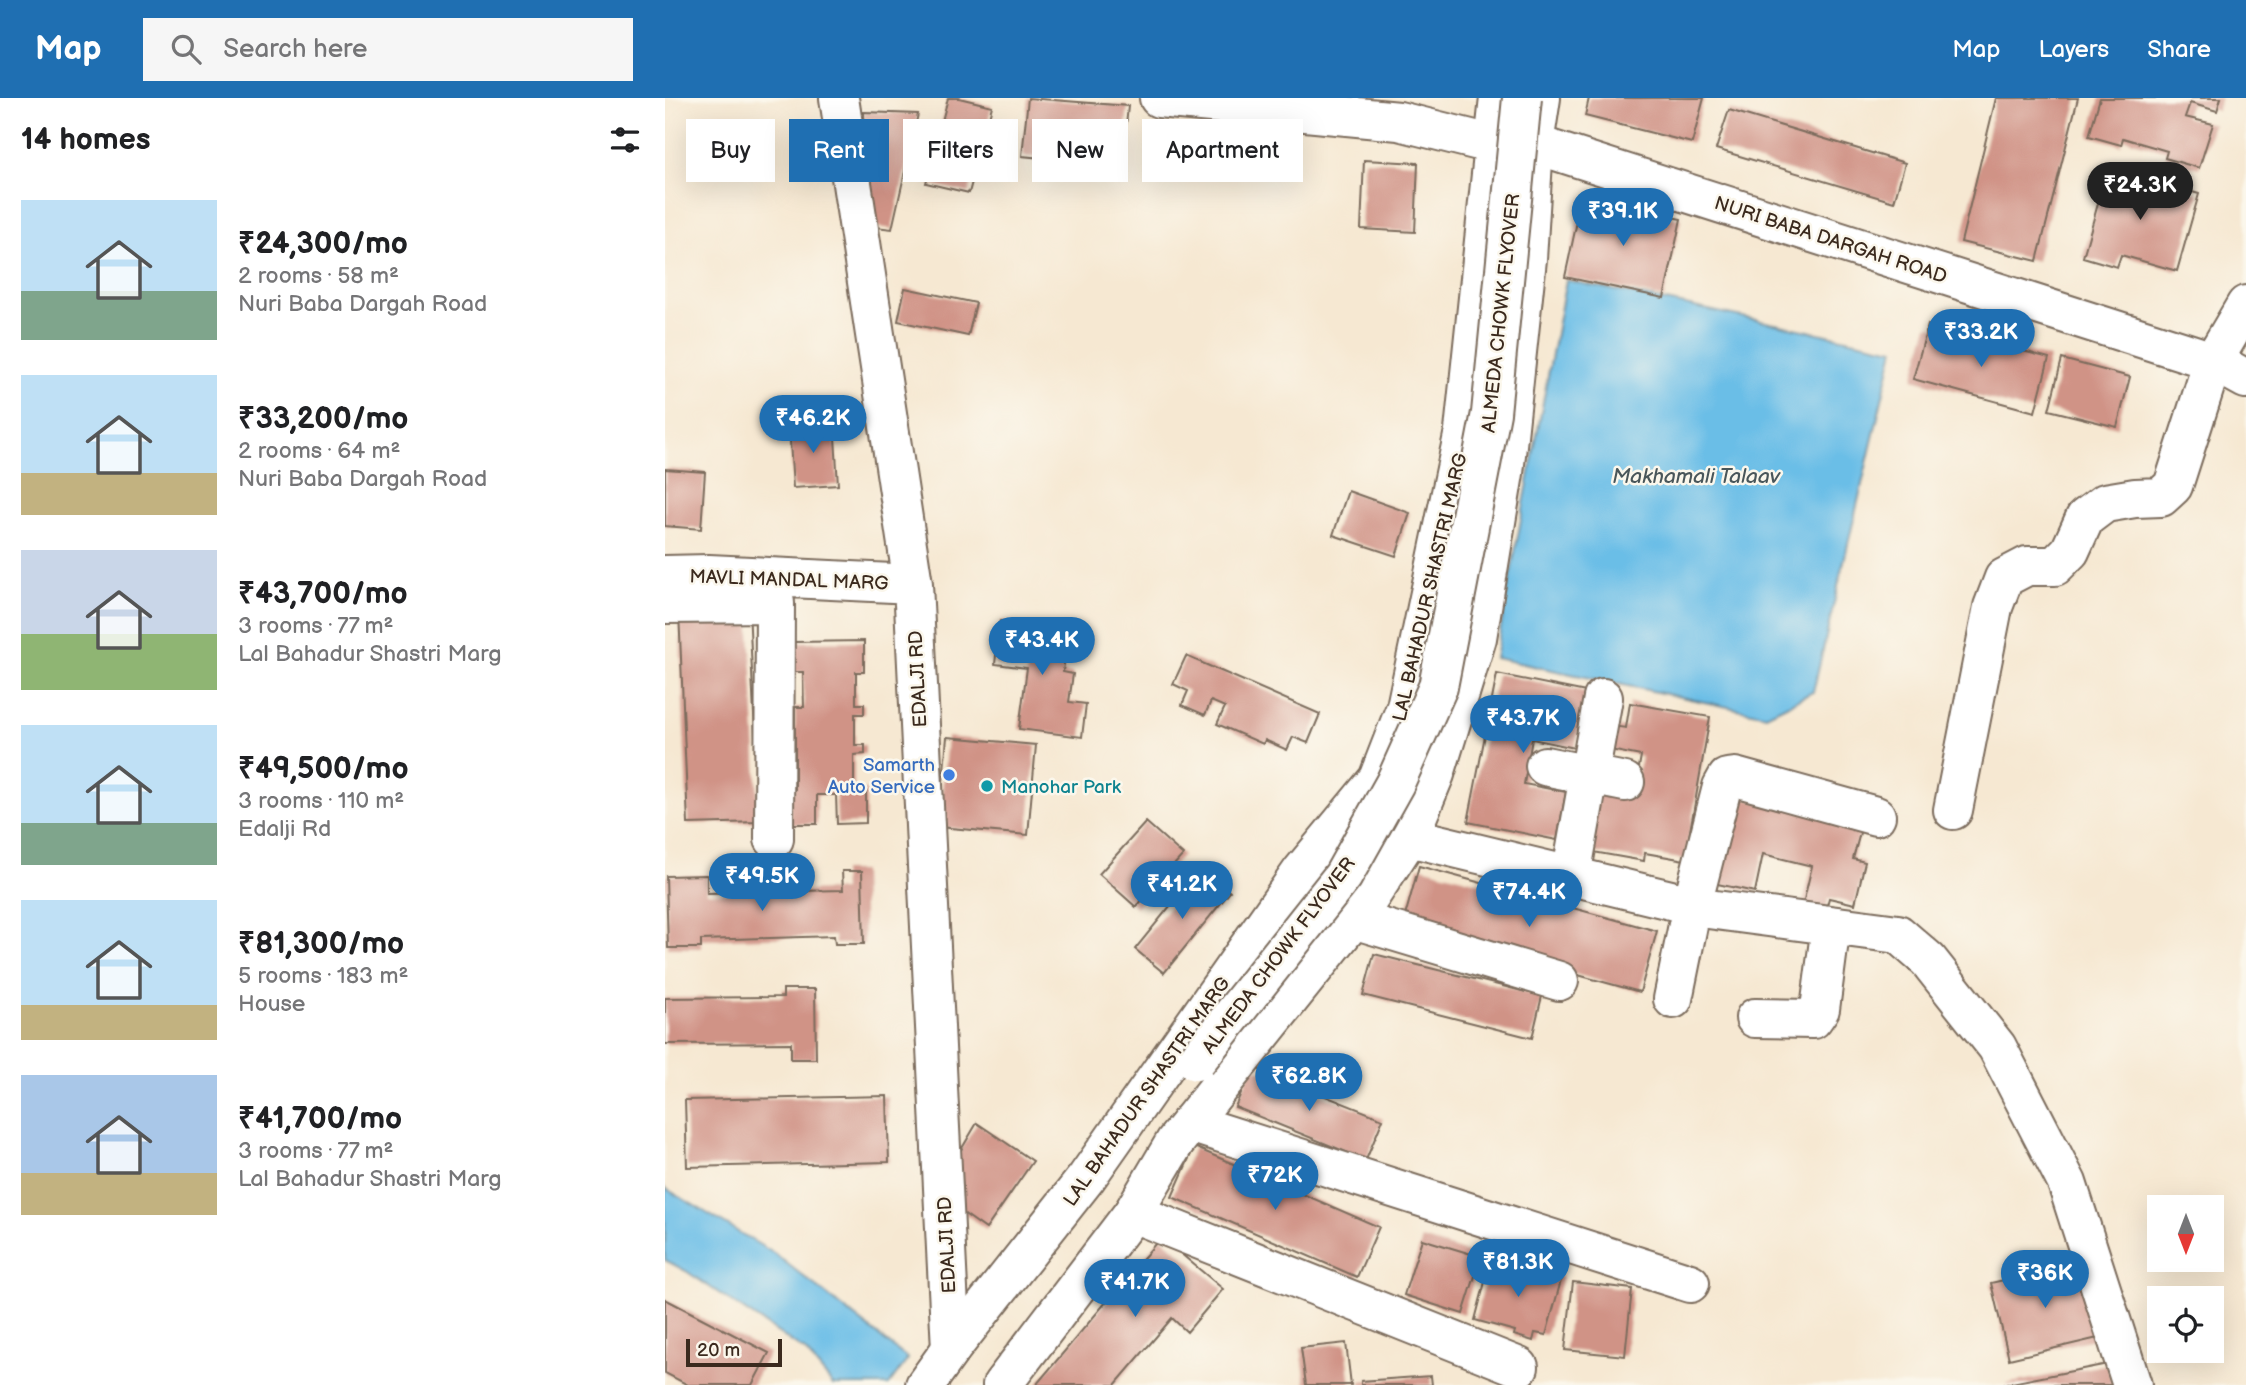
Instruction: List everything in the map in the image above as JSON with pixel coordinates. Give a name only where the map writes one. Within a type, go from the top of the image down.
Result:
[{"type":"street","name":"EDALJI RD","points":[[839,98],[913,584],[951,1349]]},
{"type":"street","name":"NURI BABA DARGAH ROAD","points":[[1159,98],[1240,102],[1399,121],[1495,145],[1534,144],[2213,361],[2246,379]]},
{"type":"street","name":"LAL BAHADUR SHASTRI MARG","points":[[925,1385],[1087,1177],[1302,871],[1378,779],[1406,706],[1464,431],[1499,98]]},
{"type":"street","name":"ALMEDA CHOWK FLYOVER","points":[[1133,1213],[1143,1149],[1196,1061],[1343,876],[1395,783],[1438,687],[1491,413],[1522,98]]},
{"type":"street","points":[[1002,1385],[1133,1213],[1175,1142],[1353,919],[1409,838],[1435,774],[1477,638],[1504,473],[1527,259],[1534,144],[1541,98]]},
{"type":"street","points":[[1953,810],[1993,607],[2004,578],[2027,566],[2055,566],[2070,551],[2085,518],[2105,503],[2161,497],[2173,486],[2213,361],[2246,305]]},
{"type":"street","name":"MAVLI MANDAL MARG","points":[[665,575],[709,574],[913,584]]},
{"type":"street","points":[[665,604],[775,603],[774,839]]},
{"type":"street","points":[[1571,876],[1603,698]]},
{"type":"street","points":[[1545,766],[1625,782]]},
{"type":"street","points":[[1673,999],[1692,905],[1721,787],[1727,778],[1735,777],[1876,816]]},
{"type":"street","points":[[1409,838],[1692,905],[1898,934],[1928,960],[1997,1047],[2067,1183],[2132,1385]]},
{"type":"street","points":[[1353,919],[1559,981]]},
{"type":"street","points":[[1755,1018],[1813,1019],[1820,1009],[1831,925]]},
{"type":"street","points":[[1190,1123],[1690,1283]]},
{"type":"street","points":[[1087,1177],[1143,1149]]},
{"type":"street","points":[[1133,1213],[1519,1367]]},
{"type":"water","name":"Makhamali Talaav","points":[[1566,280],[1894,349],[1813,692],[1766,715],[1495,658]]},
{"type":"water","points":[[665,1188],[775,1254],[908,1359],[889,1385],[833,1385],[805,1351],[686,1271],[665,1260]]},
{"type":"building","points":[[948,98],[992,106],[989,119],[943,119]]},
{"type":"building","points":[[1028,98],[1128,106],[1127,119],[1032,119],[1032,157],[1022,156]]},
{"type":"building","points":[[1589,98],[1704,98],[1692,143],[1585,116]]},
{"type":"building","points":[[1996,98],[2078,98],[2037,261],[1961,242]]},
{"type":"building","points":[[2100,98],[2221,98],[2217,111],[2190,103],[2185,117],[2213,124],[2199,168],[2165,158],[2167,151],[2123,138],[2121,145],[2089,136]]},
{"type":"building","points":[[1729,110],[1905,163],[1894,202],[1716,149]]},
{"type":"building","points":[[864,112],[918,114],[917,119],[903,119],[903,180],[892,229],[868,226],[866,182],[889,182],[889,119],[864,119]]},
{"type":"building","points":[[1364,160],[1418,163],[1415,232],[1361,229]]},
{"type":"building","points":[[2108,168],[2199,194],[2177,271],[2121,255],[2117,267],[2083,257]]},
{"type":"building","points":[[926,182],[972,182],[969,193]]},
{"type":"building","points":[[1582,198],[1681,219],[1664,298],[1565,277]]},
{"type":"building","points":[[905,288],[976,303],[968,336],[898,321]]},
{"type":"building","points":[[1928,325],[2049,358],[2035,412],[1913,379]]},
{"type":"building","points":[[2062,359],[2130,377],[2117,427],[2049,410]]},
{"type":"building","points":[[834,422],[838,485],[793,488],[789,425]]},
{"type":"building","points":[[665,469],[705,472],[701,529],[665,526]]},
{"type":"building","points":[[1348,491],[1410,513],[1396,556],[1333,535]]},
{"type":"building","points":[[749,608],[759,822],[688,824],[679,611]]},
{"type":"building","points":[[1000,621],[1068,629],[1063,672],[1073,674],[1069,702],[1086,704],[1082,737],[1019,729],[1027,668],[995,664]]},
{"type":"building","points":[[864,641],[864,672],[856,672],[856,704],[864,704],[864,714],[855,714],[855,745],[865,745],[865,754],[854,755],[854,790],[866,790],[866,823],[837,824],[836,795],[817,795],[817,824],[790,824],[790,790],[795,790],[795,707],[804,707],[803,672],[794,672],[794,642]]},
{"type":"building","points":[[1186,656],[1320,714],[1308,743],[1293,737],[1287,750],[1265,740],[1263,744],[1217,724],[1225,707],[1211,701],[1205,715],[1182,705],[1188,691],[1173,684]]},
{"type":"building","points":[[1497,674],[1586,692],[1575,748],[1532,739],[1524,784],[1566,792],[1557,840],[1468,822]]},
{"type":"building","points":[[1630,703],[1710,717],[1685,860],[1645,853],[1644,861],[1582,850],[1594,783],[1635,790],[1641,756],[1600,748],[1604,725],[1626,728]]},
{"type":"building","name":"Manohar Park","points":[[947,737],[1036,745],[1028,835],[939,827]]},
{"type":"building","points":[[1728,795],[1862,825],[1853,859],[1865,862],[1855,904],[1829,898],[1826,909],[1803,904],[1812,866],[1763,854],[1755,892],[1708,882]]},
{"type":"building","points":[[1146,822],[1183,855],[1136,907],[1099,874]]},
{"type":"building","points":[[1419,866],[1657,931],[1640,992],[1402,927]]},
{"type":"building","points":[[1201,868],[1230,892],[1164,973],[1135,949]]},
{"type":"building","points":[[842,871],[862,871],[864,944],[835,944],[834,936],[701,940],[701,948],[668,948],[666,876],[707,875],[707,893],[843,890]]},
{"type":"building","points":[[1374,954],[1542,996],[1532,1038],[1363,995]]},
{"type":"building","points":[[783,989],[815,989],[816,1059],[791,1059],[791,1043],[665,1044],[665,998],[783,997]]},
{"type":"building","points":[[1252,1067],[1383,1119],[1366,1160],[1235,1107]]},
{"type":"building","points":[[887,1096],[889,1162],[687,1167],[685,1100]]},
{"type":"building","points":[[977,1123],[1033,1161],[986,1229],[959,1210],[955,1160]]},
{"type":"building","points":[[1194,1147],[1379,1227],[1357,1277],[1172,1197]]},
{"type":"building","points":[[1161,1237],[1223,1289],[1187,1332],[1172,1318],[1115,1385],[1036,1385]]},
{"type":"building","points":[[1422,1239],[1481,1257],[1463,1314],[1404,1295]]},
{"type":"building","points":[[1491,1259],[1562,1277],[1546,1335],[1535,1333],[1533,1341],[1514,1335],[1515,1331],[1475,1320]]},
{"type":"building","points":[[2080,1262],[2098,1338],[2009,1359],[1991,1283]]},
{"type":"building","points":[[1573,1282],[1632,1289],[1625,1356],[1565,1350]]},
{"type":"building","points":[[665,1299],[769,1353],[752,1385],[688,1385],[665,1373]]},
{"type":"building","points":[[1346,1343],[1351,1385],[1306,1385],[1301,1348]]},
{"type":"building","points":[[2108,1364],[2112,1385],[2006,1384]]},
{"type":"building","points":[[1431,1376],[1432,1385],[1361,1385],[1361,1381]]},
{"type":"place","name":"Samarth Auto Service","points":[[949,775]]},
{"type":"place","name":"Manohar Park","points":[[987,786]]}]
